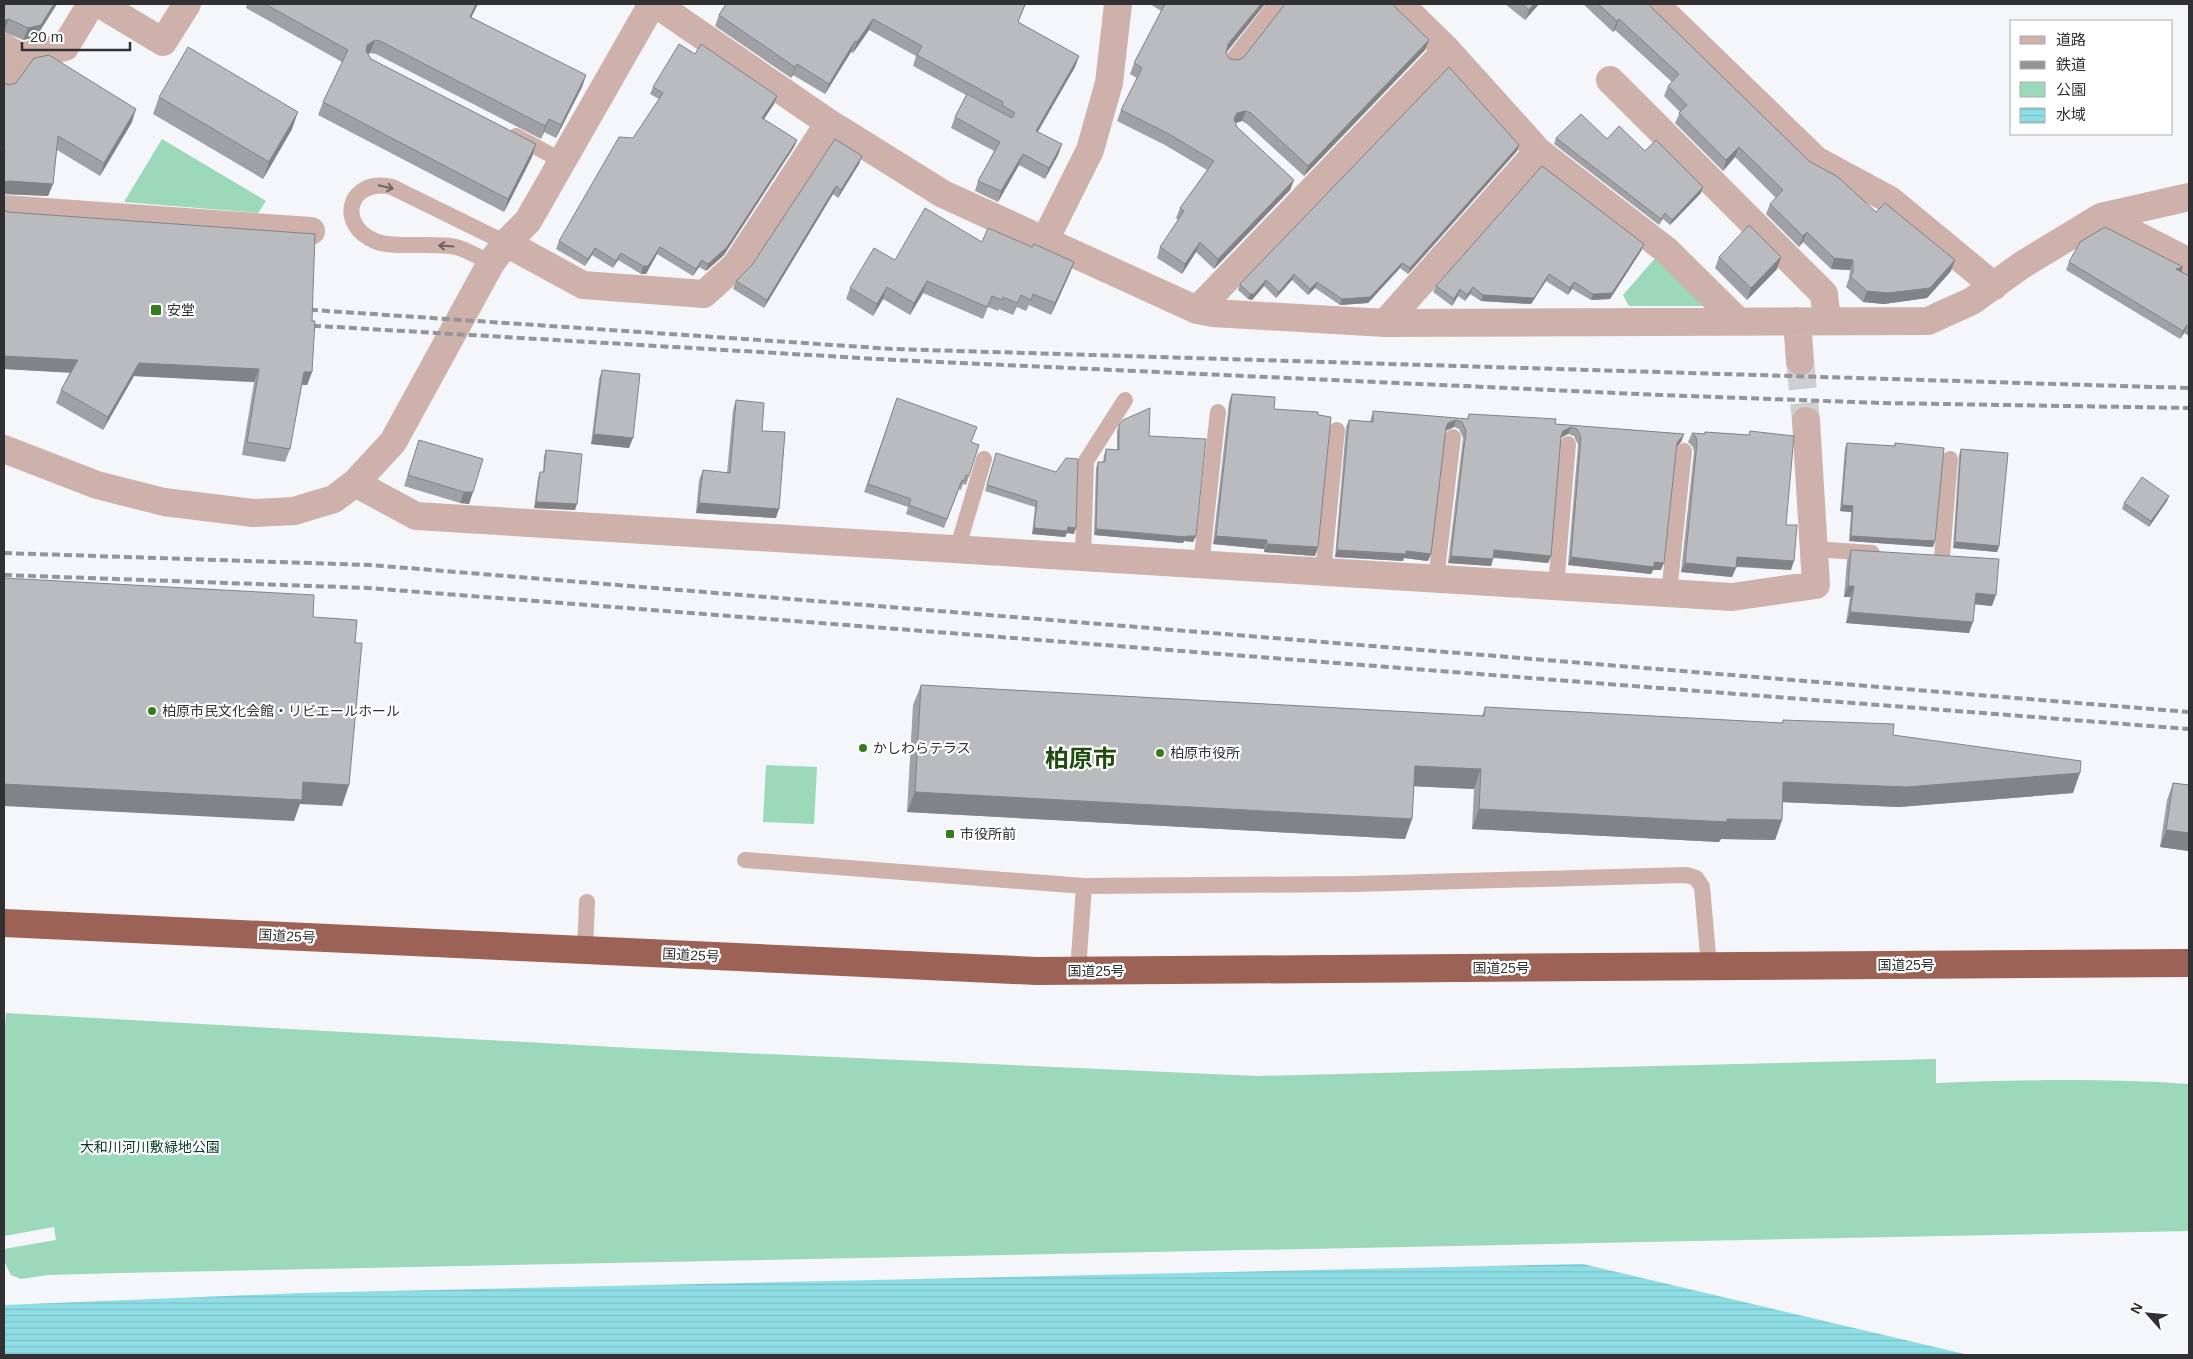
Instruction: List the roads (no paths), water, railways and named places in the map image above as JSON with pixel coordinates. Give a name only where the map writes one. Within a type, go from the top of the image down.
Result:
[{"type":"highway","name":"国道25号","points":[[4,923],[1078,971],[2189,963]]},
{"type":"street","points":[[4,82],[12,52],[65,47],[91,4]]},
{"type":"street","points":[[100,4],[163,42],[186,4]]},
{"type":"street","points":[[1045,240],[1090,150],[1109,83],[1118,4]]},
{"type":"street","points":[[1400,4],[1447,50],[1538,151],[1666,250],[1738,321]]},
{"type":"street","points":[[1655,4],[1816,160],[1890,200],[1994,286]]},
{"type":"street","points":[[4,450],[97,485],[164,502],[253,513],[294,511],[334,499],[355,483],[393,442],[499,253],[528,221],[647,6],[943,194],[1197,310],[1213,314],[1385,322],[1928,321],[1972,301],[2022,265],[2101,217],[2189,196]]},
{"type":"street","points":[[1197,310],[1302,188],[1447,50]]},
{"type":"street","points":[[1610,80],[1824,294],[1827,321]]},
{"type":"street","points":[[499,253],[583,286],[704,294],[736,265],[829,123]]},
{"type":"street","points":[[1385,322],[1538,151]]},
{"type":"street","points":[[4,209],[311,231]]},
{"type":"street","points":[[2101,217],[2189,262]]},
{"type":"street","points":[[1797,321],[1800,361]]},
{"type":"street","points":[[355,483],[416,516],[1732,596],[1816,585],[1806,420]]},
{"type":"lane","points":[[1232,61],[1276,4]]},
{"type":"lane","points":[[502,129],[562,160]]},
{"type":"lane","points":[[378,184],[392,187],[499,253],[456,247],[376,242],[356,228],[351,214],[354,199],[364,188],[378,184]]},
{"type":"lane","points":[[1083,557],[1086,461],[1125,400]]},
{"type":"lane","points":[[1201,565],[1218,412]]},
{"type":"lane","points":[[1323,572],[1337,430]]},
{"type":"lane","points":[[1436,579],[1453,437]]},
{"type":"lane","points":[[1556,586],[1568,444]]},
{"type":"lane","points":[[1669,593],[1684,451]]},
{"type":"lane","points":[[957,550],[984,459]]},
{"type":"lane","points":[[1942,557],[1950,459]]},
{"type":"lane","points":[[1814,549],[1893,554]]},
{"type":"lane","points":[[1922,556],[1962,559]]},
{"type":"lane","points":[[745,860],[1084,886],[1355,884],[1686,875],[1696,878],[1702,887],[1709,966]]},
{"type":"lane","points":[[1078,971],[1084,886]]},
{"type":"lane","points":[[584,950],[587,902]]},
{"type":"water","points":[[1583,1264],[1969,1355],[4,1355],[4,1305],[301,1293]]},
{"type":"tunnel","points":[[1800,361],[1806,421]]},
{"type":"railway","points":[[298,309],[893,349],[2189,388]]},
{"type":"railway","points":[[301,325],[895,360],[1660,395],[1882,403],[2189,408]]},
{"type":"railway","points":[[4,553],[370,565],[2189,712]]},
{"type":"railway","points":[[4,575],[368,588],[2189,729]]},
{"type":"place","name":"安堂","points":[[156,310]]},
{"type":"place","name":"柏原市民文化会館・リビエールホール","points":[[152,711]]},
{"type":"place","name":"かしわらテラス","points":[[863,748]]},
{"type":"place","name":"柏原市役所","points":[[1160,753]]},
{"type":"place","name":"市役所前","points":[[950,834]]},
{"type":"district","name":"柏原市","points":[[1081,759]]},
{"type":"park label","name":"大和川河川敷緑地公園","points":[[150,1147]]}]
